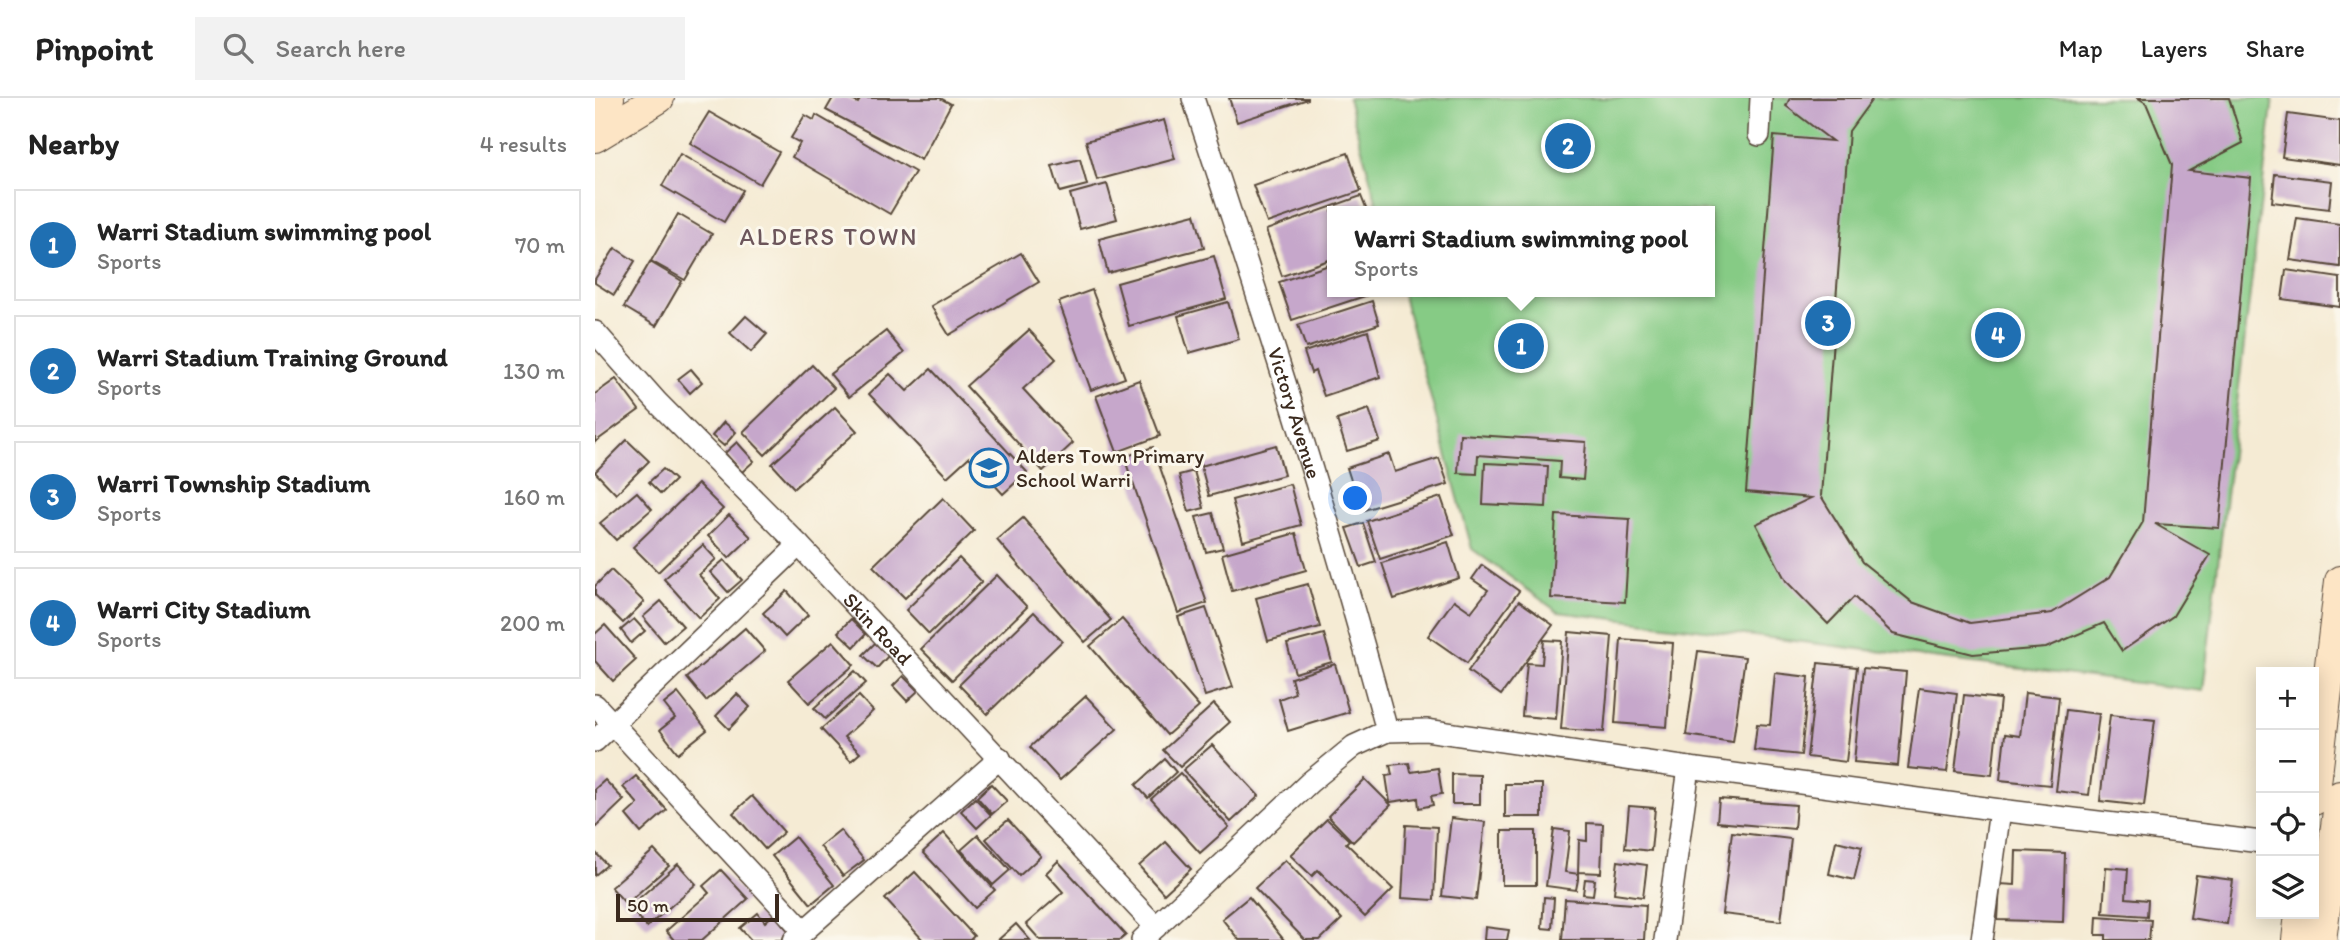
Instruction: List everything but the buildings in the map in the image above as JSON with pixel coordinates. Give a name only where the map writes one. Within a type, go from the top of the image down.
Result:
[{"type":"main road","points":[[595,106],[609,98]]},
{"type":"main road","points":[[595,137],[659,98]]},
{"type":"main road","points":[[2315,793],[2340,581]]},
{"type":"main road","points":[[2321,940],[2340,796]]},
{"type":"main road","points":[[2297,940],[2299,919]]},
{"type":"street","name":"Victory Avenue","points":[[1193,98],[1282,372],[1355,610],[1387,730]]},
{"type":"street","points":[[1759,135],[1761,98]]},
{"type":"street","name":"Skin Road","points":[[595,332],[657,402],[799,545],[1000,758],[1149,933]]},
{"type":"street","points":[[595,741],[799,545]]},
{"type":"street","points":[[595,705],[799,936],[1000,758]]},
{"type":"street","points":[[1149,933],[1318,775],[1354,746],[1387,730],[1426,730],[2000,810],[2256,841]]},
{"type":"street","points":[[1665,940],[1689,768]]},
{"type":"street","points":[[1982,940],[2000,810]]},
{"type":"green space","points":[[1348,98],[2273,98],[2203,691],[1558,612],[1472,549],[1403,297],[1715,297],[1715,206],[1378,206]]},
{"type":"place","name":"Warri Stadium Training Ground","points":[[1568,146]]},
{"type":"place","name":"Warri Township Stadium","points":[[1828,323]]},
{"type":"place","name":"Warri City Stadium","points":[[1998,335]]},
{"type":"place","name":"Warri Stadium swimming pool","points":[[1521,346]]},
{"type":"place","name":"Alders Town Primary School Warri","points":[[989,468]]},
{"type":"district","name":"ALDERS TOWN","points":[[829,237]]}]
